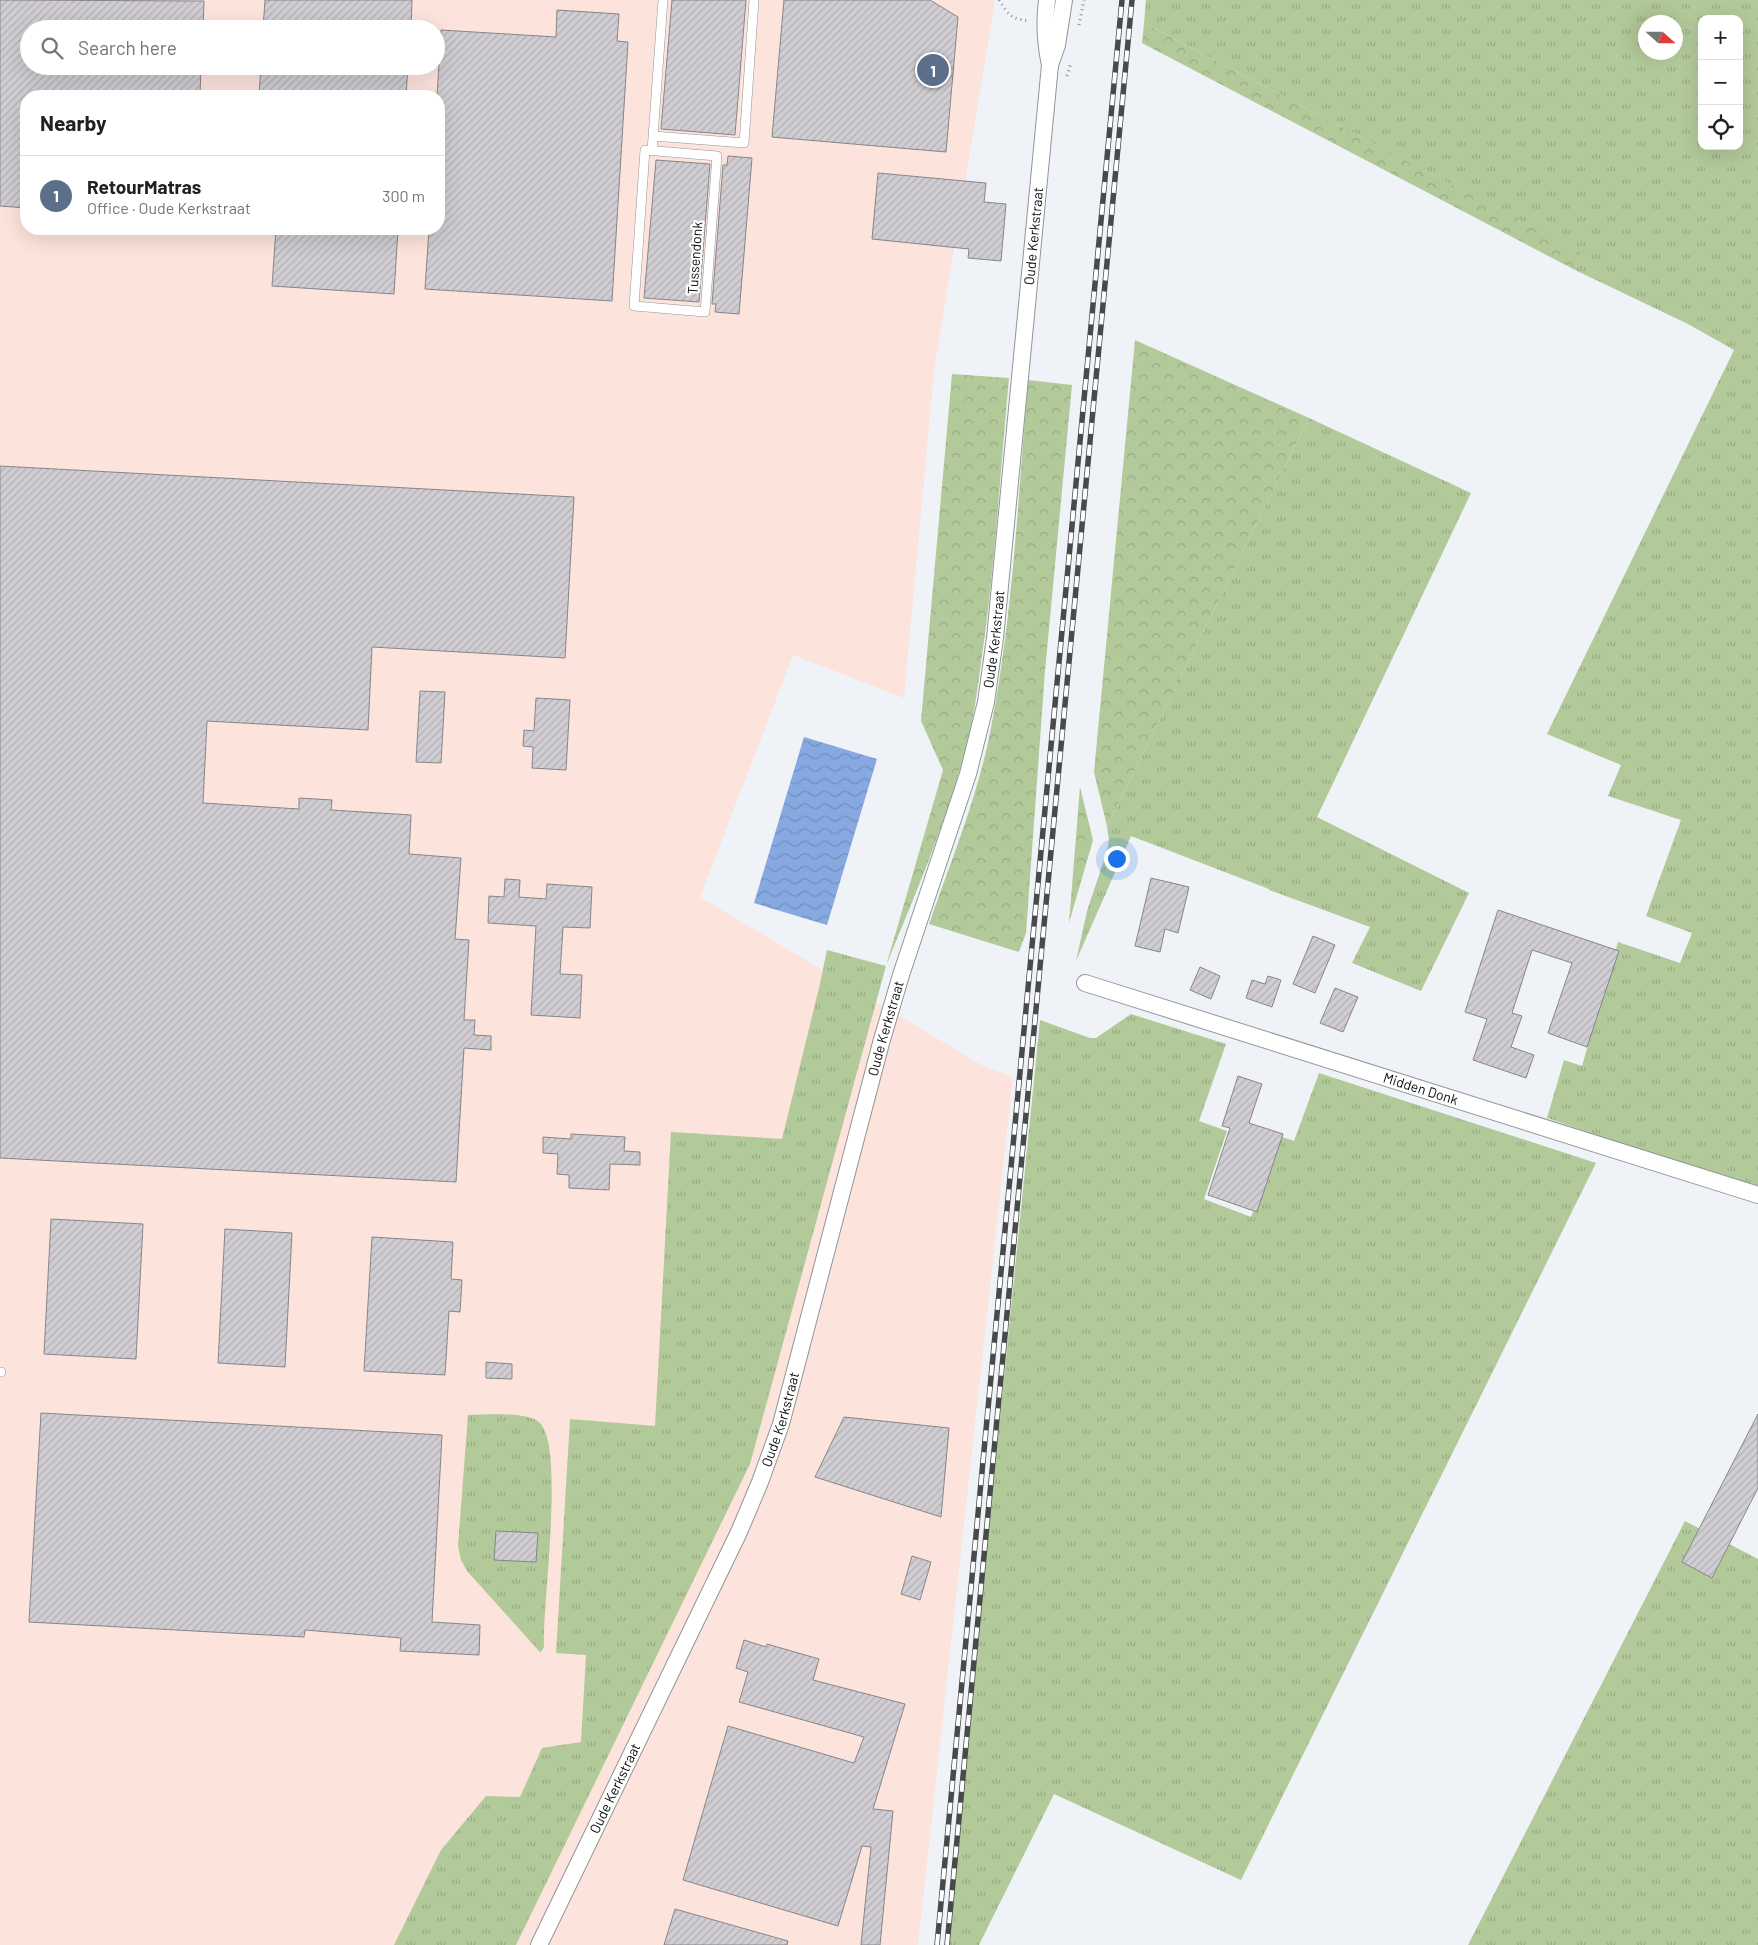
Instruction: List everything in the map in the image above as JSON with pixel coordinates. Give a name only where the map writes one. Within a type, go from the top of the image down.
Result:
[{"type":"street","name":"Oude Kerkstraat","points":[[1047,0],[1044,22],[1050,65]]},
{"type":"street","name":"Oude Kerkstraat","points":[[539,1945],[738,1532],[760,1482],[781,1424],[883,1035],[968,774],[986,702],[995,638],[1050,65],[1058,45],[1064,0]]},
{"type":"street","name":"Midden Donk","points":[[1085,983],[1758,1195]]},
{"type":"lane","name":"Tussendonk","points":[[652,151],[663,0]]},
{"type":"lane","points":[[653,136],[744,143],[754,0]]},
{"type":"lane","name":"Tussendonk","points":[[645,150],[652,151],[717,156],[705,312],[634,306],[645,150]]},
{"type":"shaded area","points":[[0,0],[995,0],[934,371],[904,698],[793,655],[700,897],[985,1067],[1013,1077],[918,1945],[0,1945]]},
{"type":"green space","points":[[1146,0],[1758,0],[1758,1190],[1547,1118],[1564,1060],[1582,1066],[1618,942],[1680,963],[1692,933],[1646,916],[1681,820],[1608,796],[1621,765],[1547,734],[1734,350],[1688,324],[1575,270],[1583,254],[1144,23]]},
{"type":"green space","points":[[1144,23],[1584,254],[1575,270],[1142,43]]},
{"type":"green space","points":[[1135,340],[1309,418],[1107,826],[1094,772]]},
{"type":"green space","points":[[952,374],[1009,378],[989,602],[975,707],[962,761],[943,821],[886,966],[943,770],[921,721]]},
{"type":"green space","points":[[1028,380],[1072,385],[1045,671],[1026,933],[1019,952],[929,924],[971,805],[990,733],[998,689],[1009,601]]},
{"type":"green space","points":[[1309,418],[1471,493],[1317,817],[1469,893],[1421,991],[1352,963],[1370,927],[1131,836],[1076,961],[1087,911],[1107,851],[1109,841],[1107,826]]},
{"type":"green space","points":[[1080,787],[1093,840],[1069,923]]},
{"type":"green space","points":[[827,950],[886,966],[750,1464],[516,1945],[394,1945],[441,1850],[486,1796],[520,1797],[542,1748],[581,1742],[586,1655],[556,1653],[570,1419],[655,1426],[671,1132],[782,1139]]},
{"type":"green space","points":[[1131,1014],[1226,1044],[1199,1121],[1227,1131],[1204,1199],[1251,1217],[1282,1137],[1294,1141],[1319,1073],[1596,1163],[1241,1880],[1054,1794],[979,1945],[947,1945],[1040,1020],[1090,1038],[1096,1038]]},
{"type":"green space","points":[[506,1414],[534,1419],[540,1423],[547,1438],[551,1463],[552,1494],[544,1647],[541,1652],[467,1571],[461,1560],[458,1546],[468,1415]]},
{"type":"green space","points":[[1685,1521],[1758,1559],[1758,1945],[1468,1945]]},
{"type":"water","points":[[804,737],[877,759],[827,925],[754,903]]},
{"type":"building","points":[[0,0],[204,1],[203,20],[20,20],[20,75],[201,75],[200,90],[20,90],[20,208],[0,206]]},
{"type":"building","points":[[265,0],[412,0],[411,20],[264,20]]},
{"type":"building","points":[[672,0],[746,0],[735,135],[661,129]]},
{"type":"building","points":[[784,0],[930,0],[958,17],[946,152],[772,137]]},
{"type":"building","points":[[557,10],[619,14],[617,41],[628,42],[612,301],[425,289],[429,235],[445,235],[445,90],[437,90],[438,75],[445,75],[445,30],[556,37]]},
{"type":"building","points":[[260,75],[407,75],[406,90],[259,90]]},
{"type":"building","points":[[728,156],[752,158],[739,314],[715,312],[716,304],[712,304],[723,165],[727,165]]},
{"type":"building","points":[[656,160],[710,164],[699,302],[644,298]]},
{"type":"building","points":[[878,173],[986,183],[984,202],[1006,204],[1001,261],[968,258],[969,249],[872,239]]},
{"type":"building","points":[[276,235],[398,235],[394,294],[272,286]]},
{"type":"building","points":[[0,466],[574,497],[565,658],[372,647],[368,730],[207,721],[203,803],[299,809],[299,798],[332,800],[331,810],[411,815],[409,854],[461,858],[455,939],[469,940],[464,1020],[475,1020],[474,1035],[491,1036],[491,1050],[464,1048],[456,1182],[0,1158]]},
{"type":"building","points":[[420,691],[445,692],[441,763],[416,762]]},
{"type":"building","points":[[536,698],[570,700],[566,770],[532,768],[533,747],[523,746],[524,730],[534,731]]},
{"type":"building","points":[[1151,878],[1189,887],[1178,933],[1165,929],[1160,952],[1135,946]]},
{"type":"building","points":[[505,879],[520,880],[519,897],[546,899],[547,884],[592,887],[590,928],[563,927],[560,974],[582,975],[580,1018],[531,1015],[536,926],[488,923],[489,896],[504,897]]},
{"type":"building","points":[[1498,910],[1619,951],[1587,1047],[1548,1033],[1572,963],[1532,950],[1512,1013],[1522,1016],[1511,1047],[1534,1055],[1526,1078],[1473,1060],[1487,1019],[1465,1012]]},
{"type":"building","points":[[1313,936],[1335,945],[1315,993],[1293,984]]},
{"type":"building","points":[[1200,967],[1220,976],[1211,999],[1190,990]]},
{"type":"building","points":[[1268,976],[1281,980],[1272,1007],[1246,998],[1252,980],[1265,984]]},
{"type":"building","points":[[1335,988],[1358,997],[1343,1032],[1320,1023]]},
{"type":"building","points":[[1238,1076],[1262,1084],[1249,1123],[1283,1134],[1257,1212],[1208,1195],[1230,1128],[1222,1126]]},
{"type":"building","points":[[571,1134],[625,1137],[624,1151],[640,1152],[640,1165],[610,1164],[609,1190],[569,1188],[569,1175],[557,1174],[558,1154],[543,1153],[543,1137],[571,1139]]},
{"type":"building","points":[[51,1219],[143,1224],[136,1359],[44,1354]]},
{"type":"building","points":[[225,1229],[292,1233],[285,1367],[218,1363]]},
{"type":"building","points":[[372,1237],[453,1242],[451,1279],[462,1280],[460,1312],[449,1311],[445,1375],[364,1371]]},
{"type":"building","points":[[486,1362],[512,1364],[512,1379],[486,1378]]},
{"type":"building","points":[[41,1413],[442,1435],[432,1622],[480,1625],[479,1655],[400,1651],[401,1638],[305,1630],[304,1637],[29,1622]]},
{"type":"building","points":[[1758,1414],[1758,1488],[1712,1578],[1682,1562]]},
{"type":"building","points":[[844,1417],[949,1428],[941,1517],[815,1477]]},
{"type":"building","points":[[496,1531],[538,1533],[536,1562],[494,1560]]},
{"type":"building","points":[[912,1556],[931,1562],[920,1600],[901,1594]]},
{"type":"building","points":[[744,1640],[766,1647],[767,1644],[819,1659],[813,1680],[905,1704],[873,1809],[893,1811],[880,1945],[861,1945],[871,1847],[862,1846],[838,1926],[683,1880],[728,1726],[854,1763],[864,1737],[739,1702],[748,1672],[736,1668]]},
{"type":"building","points":[[675,1909],[788,1941],[787,1945],[664,1945]]},
{"type":"railway","points":[[937,1945],[1122,0]]},
{"type":"railway","points":[[947,1945],[1132,0]]},
{"type":"place","name":"RetourMatras","points":[[933,70]]}]
